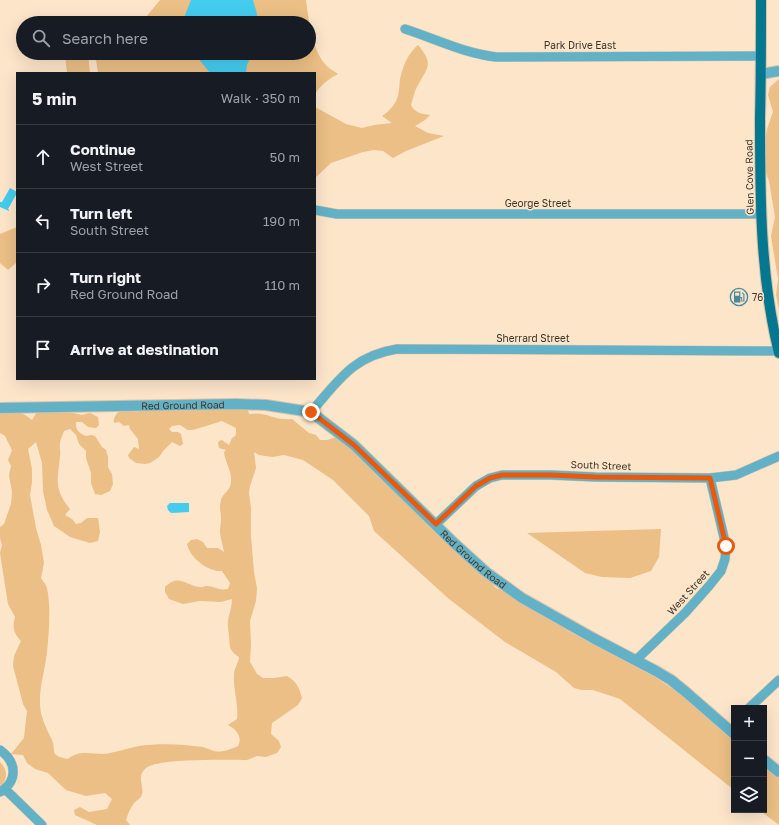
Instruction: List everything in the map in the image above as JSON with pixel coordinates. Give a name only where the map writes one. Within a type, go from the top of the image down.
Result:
[{"type":"main road","name":"Glen Cove Road","points":[[761,0],[761,214],[766,281],[779,352]]},
{"type":"street","name":"Park Drive East","points":[[405,29],[431,37],[462,51],[496,57],[761,56]]},
{"type":"street","points":[[761,74],[779,71]]},
{"type":"street","name":"George Street","points":[[316,210],[345,214],[761,214]]},
{"type":"street","name":"Sherrard Street","points":[[311,412],[345,373],[358,362],[383,351],[397,349],[779,352]]},
{"type":"street","name":"Red Ground Road","points":[[0,408],[236,404],[266,405],[311,412],[354,445],[454,543],[486,572],[522,598],[671,680],[688,692],[731,728]]},
{"type":"street","name":"South Street","points":[[436,524],[476,486],[490,478],[502,475],[710,478],[736,475],[779,456]]},
{"type":"street","name":"West Street","points":[[636,660],[709,586],[720,571],[725,559],[726,546],[710,478]]},
{"type":"street","points":[[752,705],[779,680]]},
{"type":"street","points":[[0,750],[11,761],[13,768],[13,776],[10,783],[3,790],[42,825]]},
{"type":"street","points":[[767,762],[779,772]]},
{"type":"shaded area","points":[[160,0],[306,0],[308,16],[147,16]]},
{"type":"shaded area","points":[[418,45],[426,57],[428,66],[416,89],[411,105],[422,114],[430,115],[415,126],[428,133],[444,136],[406,151],[393,158],[383,151],[374,150],[363,152],[331,163],[316,177],[316,108],[346,124],[362,128],[392,123],[382,116],[396,102],[404,66],[407,58]]},
{"type":"shaded area","points":[[316,47],[320,57],[326,65],[338,74],[325,82],[316,93],[316,72],[98,72],[96,60],[316,60]]},
{"type":"shaded area","points":[[66,60],[89,60],[90,72],[67,72]]},
{"type":"shaded area","points":[[779,79],[779,310],[776,295],[778,279],[771,236],[775,217],[763,154],[767,129],[773,112],[768,95],[770,87]]},
{"type":"shaded area","points":[[16,227],[16,263],[8,270],[0,263],[0,234]]},
{"type":"shaded area","points":[[247,407],[249,414],[255,413],[280,419],[292,419],[309,433],[316,435],[320,440],[327,440],[337,437],[348,443],[378,477],[392,485],[484,574],[496,588],[511,594],[570,632],[653,676],[682,695],[731,739],[731,788],[620,699],[593,690],[574,688],[556,672],[505,642],[449,599],[374,531],[369,516],[333,480],[303,460],[284,455],[272,457],[259,455],[254,452],[256,468],[249,493],[254,572],[257,588],[256,601],[250,621],[250,662],[257,674],[263,678],[287,676],[293,680],[300,691],[302,698],[298,705],[272,723],[271,734],[279,741],[281,747],[277,753],[266,757],[257,756],[247,760],[178,761],[153,765],[146,768],[141,775],[141,797],[135,802],[129,811],[126,820],[130,825],[97,825],[75,815],[74,810],[80,807],[89,812],[107,809],[112,799],[105,793],[86,796],[66,790],[48,773],[35,769],[27,763],[23,755],[11,754],[24,738],[27,711],[23,704],[13,666],[14,656],[21,641],[15,633],[15,617],[8,604],[0,553],[2,545],[0,538],[0,527],[4,524],[11,504],[12,492],[9,475],[11,466],[8,460],[12,450],[5,436],[0,433],[0,413],[17,412],[24,414],[32,420],[37,412],[47,409],[53,413],[69,412],[82,415],[90,413],[98,417],[99,425],[96,428],[88,427],[82,422],[76,422],[76,427],[80,433],[86,436],[95,436],[102,447],[106,450],[108,467],[112,474],[113,484],[110,491],[101,495],[95,494],[91,483],[91,473],[86,458],[86,451],[79,444],[76,435],[70,429],[64,431],[60,440],[58,484],[61,495],[70,509],[65,515],[72,519],[76,524],[81,523],[87,518],[98,518],[100,532],[98,541],[90,543],[70,537],[54,526],[47,510],[43,491],[42,463],[36,442],[28,449],[32,469],[30,495],[44,563],[41,578],[47,588],[49,603],[48,645],[40,705],[44,723],[53,742],[55,754],[68,759],[80,753],[103,754],[134,747],[163,744],[187,745],[203,747],[213,751],[220,751],[238,746],[240,739],[234,729],[228,725],[237,719],[234,675],[239,657],[233,652],[230,643],[228,618],[232,605],[232,599],[221,602],[200,601],[183,604],[169,599],[165,592],[165,587],[174,581],[182,581],[201,587],[206,586],[228,589],[230,583],[222,571],[211,569],[200,563],[192,554],[187,544],[191,540],[197,539],[203,542],[207,548],[218,548],[224,552],[220,534],[220,505],[222,498],[231,485],[231,478],[224,452],[226,450],[219,448],[218,443],[222,440],[229,445],[236,433],[236,428],[222,421],[193,430],[188,430],[180,425],[172,426],[169,429],[172,432],[178,432],[181,434],[183,444],[180,446],[172,442],[159,457],[150,463],[136,463],[129,458],[128,455],[134,447],[139,449],[138,439],[130,429],[129,425],[124,426],[119,422],[114,423],[114,420],[116,414],[121,410],[127,408],[136,412],[146,409]]},
{"type":"shaded area","points":[[661,529],[659,557],[651,571],[630,578],[602,577],[585,573],[527,533]]},
{"type":"shaded area","points":[[0,762],[6,771],[6,777],[0,786]]},
{"type":"shaded area","points":[[767,769],[779,778],[779,825],[763,813],[767,813]]},
{"type":"water","points":[[191,0],[253,0],[257,14],[257,16],[185,16]]},
{"type":"water","points":[[200,60],[249,60],[246,72],[209,72]]},
{"type":"water","points":[[10,188],[16,191],[16,195],[8,209],[9,211],[0,207],[0,202],[2,202]]},
{"type":"water","points":[[170,503],[189,503],[189,512],[171,513],[167,506]]},
{"type":"place","name":"76","points":[[739,297]]},
{"type":"route","points":[[311,412],[354,445],[436,524],[476,486],[490,478],[502,475],[710,478],[726,546]]}]
